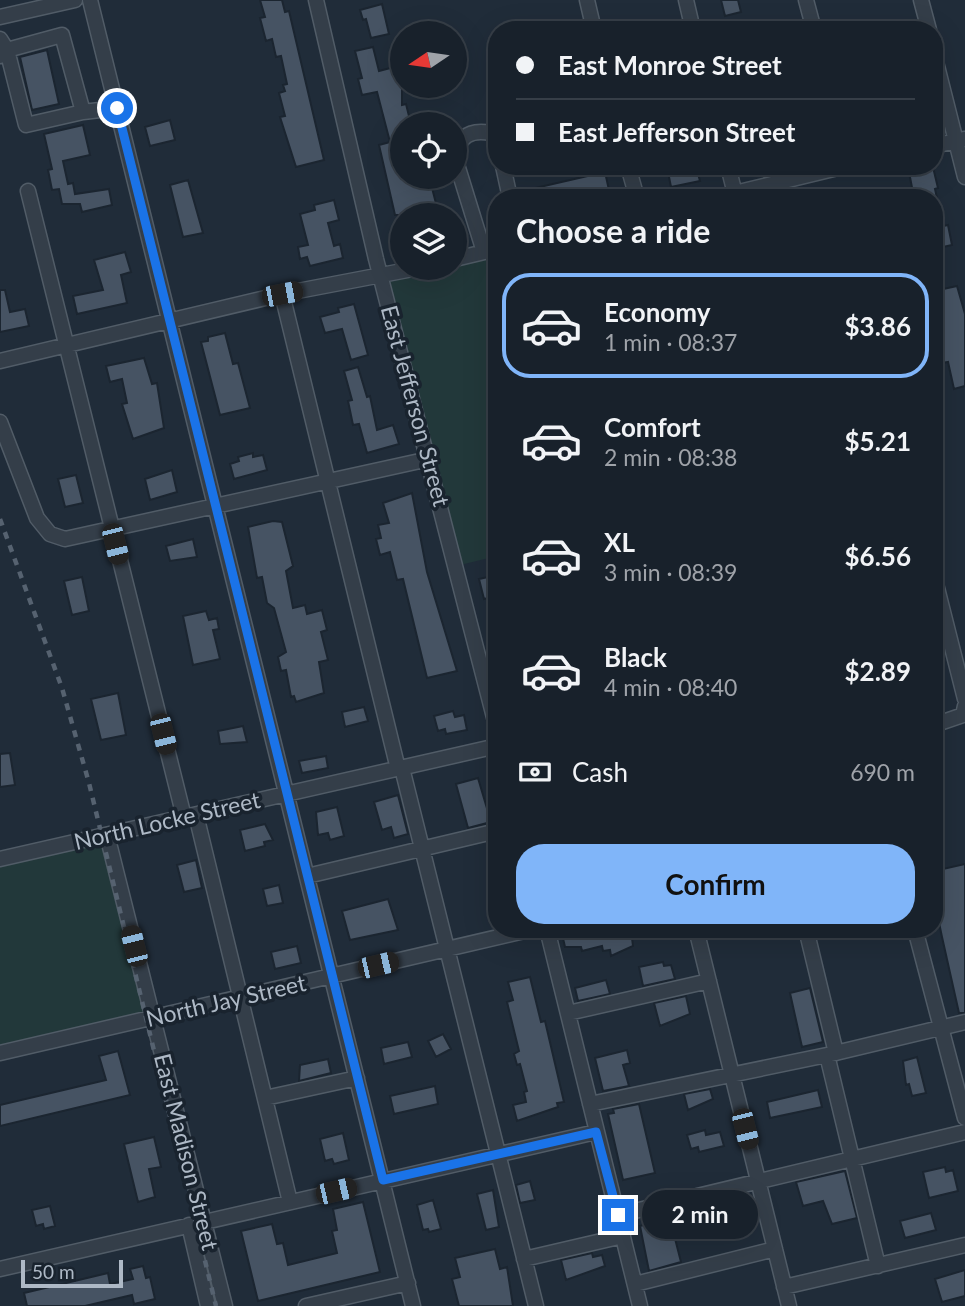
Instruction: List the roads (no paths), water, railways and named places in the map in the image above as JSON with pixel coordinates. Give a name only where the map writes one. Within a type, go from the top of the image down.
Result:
[{"type":"street","points":[[0,17],[21,6],[75,0]]},
{"type":"street","points":[[90,0],[414,1306]]},
{"type":"street","name":"East Jefferson Street","points":[[316,0],[381,276],[488,693]]},
{"type":"street","points":[[587,0],[592,21]]},
{"type":"street","points":[[686,0],[691,21]]},
{"type":"street","points":[[806,0],[812,21]]},
{"type":"street","points":[[921,0],[927,21]]},
{"type":"street","points":[[83,112],[62,35],[2,48],[26,125],[83,112],[117,108]]},
{"type":"street","points":[[943,84],[960,140],[965,177]]},
{"type":"street","points":[[467,133],[488,133]]},
{"type":"street","points":[[758,189],[812,175]]},
{"type":"street","points":[[467,189],[488,246]]},
{"type":"street","points":[[28,191],[68,343],[112,531],[240,998],[290,1202]]},
{"type":"street","points":[[467,256],[488,251]]},
{"type":"street","points":[[0,360],[282,294],[390,274]]},
{"type":"street","points":[[282,294],[400,768],[500,1153],[536,1306]]},
{"type":"street","points":[[0,422],[37,518],[50,534],[75,539],[429,459]]},
{"type":"street","points":[[943,612],[965,699]]},
{"type":"street","points":[[943,722],[963,716],[965,706]]},
{"type":"street","name":"North Locke Street","points":[[0,859],[488,748]]},
{"type":"street","points":[[307,876],[488,833]]},
{"type":"street","name":"East Madison Street","points":[[107,835],[152,1017],[196,1224],[208,1306]]},
{"type":"street","name":"North Jay Street","points":[[0,1053],[497,938]]},
{"type":"street","points":[[549,938],[640,1306]]},
{"type":"street","points":[[698,938],[789,1306]]},
{"type":"street","points":[[808,938],[851,1160],[878,1266]]},
{"type":"street","points":[[917,938],[965,1118]]},
{"type":"street","points":[[568,1013],[709,981]]},
{"type":"street","points":[[590,1104],[831,1054],[965,1022]]},
{"type":"street","points":[[265,1098],[357,1078]]},
{"type":"street","points":[[0,1269],[596,1132]]},
{"type":"street","points":[[618,1215],[965,1132]]},
{"type":"street","name":"East Madison Street","points":[[196,1224],[225,1306]]},
{"type":"street","points":[[524,1259],[623,1236]]},
{"type":"street","points":[[784,1287],[965,1245]]},
{"type":"street","points":[[635,1284],[775,1249]]},
{"type":"street","points":[[311,1305],[408,1283]]},
{"type":"railway","points":[[0,519],[62,688],[89,783],[216,1306]]}]
